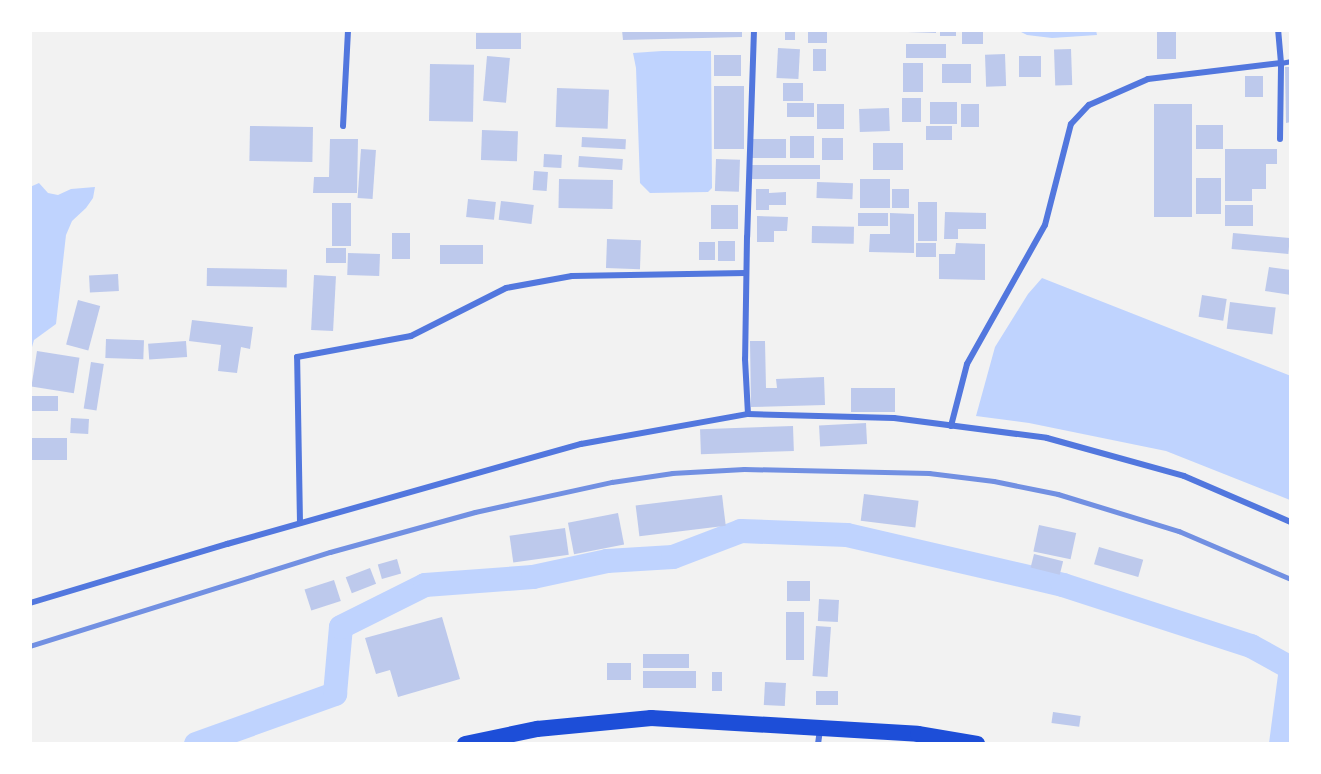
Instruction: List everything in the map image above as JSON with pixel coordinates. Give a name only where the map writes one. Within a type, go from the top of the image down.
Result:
[{"type":"highway","points":[[465,744],[537,729],[651,718],[918,734],[977,744]]},
{"type":"street","points":[[343,126],[348,30]]},
{"type":"street","points":[[748,414],[745,359],[746,273],[754,30]]},
{"type":"street","points":[[1278,30],[1281,63],[1280,139]]},
{"type":"street","points":[[951,426],[967,364],[1045,225],[1071,124],[1089,105],[1148,79],[1281,63]]},
{"type":"street","points":[[300,524],[297,357],[411,336],[506,288],[572,276],[746,273]]},
{"type":"street","points":[[30,603],[581,444],[748,414],[894,418],[1047,438],[1185,476],[1291,522]]},
{"type":"street","points":[[818,744],[820,727]]},
{"type":"lane","points":[[1281,63],[1291,61]]},
{"type":"water","points":[[1017,30],[1096,30],[1097,35],[1052,38],[1027,35]]},
{"type":"water","points":[[711,51],[712,188],[708,192],[650,193],[640,183],[636,68],[633,53]]},
{"type":"water","points":[[39,183],[48,193],[58,195],[71,189],[95,187],[93,198],[72,221],[66,235],[56,324],[34,340],[30,354],[30,187]]},
{"type":"water","points":[[1042,278],[1291,376],[1290,500],[1166,451],[1029,423],[976,416],[995,347],[1028,294]]},
{"type":"building","points":[[622,30],[742,30],[742,37],[623,40]]},
{"type":"building","points":[[785,30],[795,30],[795,40],[785,40]]},
{"type":"building","points":[[808,30],[827,30],[827,43],[808,43]]},
{"type":"building","points":[[908,30],[936,30],[936,33],[908,32]]},
{"type":"building","points":[[940,30],[956,30],[956,36],[940,36]]},
{"type":"building","points":[[962,30],[983,30],[983,44],[962,44]]},
{"type":"building","points":[[1157,30],[1176,30],[1176,59],[1157,59]]},
{"type":"building","points":[[476,33],[521,33],[521,49],[476,49]]},
{"type":"building","points":[[906,44],[946,44],[946,58],[906,58]]},
{"type":"building","points":[[778,48],[800,49],[798,79],[776,78]]},
{"type":"building","points":[[813,49],[826,49],[826,71],[813,71]]},
{"type":"building","points":[[1071,49],[1072,85],[1055,86],[1054,50]]},
{"type":"building","points":[[1005,54],[1006,86],[986,87],[985,55]]},
{"type":"building","points":[[714,55],[741,55],[741,76],[714,76]]},
{"type":"building","points":[[487,56],[510,58],[506,103],[483,101]]},
{"type":"building","points":[[1019,56],[1041,56],[1041,77],[1019,77]]},
{"type":"building","points":[[903,63],[923,63],[923,92],[903,92]]},
{"type":"building","points":[[430,64],[474,65],[473,122],[429,121]]},
{"type":"building","points":[[942,64],[971,64],[971,83],[942,83]]},
{"type":"building","points":[[1285,67],[1291,67],[1291,122],[1286,123]]},
{"type":"building","points":[[1245,76],[1263,76],[1263,97],[1245,97]]},
{"type":"building","points":[[783,83],[803,83],[803,101],[783,101]]},
{"type":"building","points":[[714,86],[744,86],[744,149],[714,149]]},
{"type":"building","points":[[557,88],[609,90],[608,129],[556,127]]},
{"type":"building","points":[[902,98],[921,98],[921,122],[902,122]]},
{"type":"building","points":[[930,102],[957,102],[957,124],[930,124]]},
{"type":"building","points":[[787,103],[814,103],[814,117],[787,117]]},
{"type":"building","points":[[817,104],[844,104],[844,129],[817,129]]},
{"type":"building","points":[[961,104],[979,104],[979,127],[961,127]]},
{"type":"building","points":[[1154,104],[1192,104],[1192,217],[1154,217]]},
{"type":"building","points":[[889,108],[890,131],[860,132],[859,109]]},
{"type":"building","points":[[1196,125],[1223,125],[1223,149],[1196,149]]},
{"type":"building","points":[[250,126],[313,127],[312,162],[249,161]]},
{"type":"building","points":[[926,126],[952,126],[952,140],[926,140]]},
{"type":"building","points":[[482,130],[518,131],[517,161],[481,160]]},
{"type":"building","points":[[790,136],[814,136],[814,158],[790,158]]},
{"type":"building","points":[[582,137],[626,139],[625,149],[581,147]]},
{"type":"building","points":[[822,138],[843,138],[843,160],[822,160]]},
{"type":"building","points":[[330,139],[358,139],[357,193],[313,193],[314,177],[329,177]]},
{"type":"building","points":[[751,139],[786,139],[786,158],[751,158]]},
{"type":"building","points":[[873,143],[903,143],[903,170],[873,170]]},
{"type":"building","points":[[361,149],[376,150],[373,199],[358,198]]},
{"type":"building","points":[[1225,149],[1277,149],[1277,164],[1266,164],[1266,189],[1252,189],[1252,201],[1225,201]]},
{"type":"building","points":[[544,154],[562,155],[561,168],[543,167]]},
{"type":"building","points":[[579,156],[623,159],[622,170],[578,167]]},
{"type":"building","points":[[716,159],[740,160],[739,192],[715,191]]},
{"type":"building","points":[[751,165],[820,165],[820,179],[751,179]]},
{"type":"building","points":[[534,171],[548,172],[547,191],[533,190]]},
{"type":"building","points":[[1196,178],[1221,178],[1221,214],[1196,214]]},
{"type":"building","points":[[559,179],[613,180],[612,209],[558,208]]},
{"type":"building","points":[[860,179],[890,179],[890,208],[860,208]]},
{"type":"building","points":[[817,182],[853,183],[852,199],[816,198]]},
{"type":"building","points":[[756,189],[769,189],[769,193],[786,192],[786,205],[769,205],[769,210],[756,210]]},
{"type":"building","points":[[892,189],[909,189],[909,208],[892,208]]},
{"type":"building","points":[[468,199],[496,202],[494,220],[466,217]]},
{"type":"building","points":[[501,201],[534,205],[531,224],[499,220]]},
{"type":"building","points":[[918,202],[937,202],[937,241],[918,241]]},
{"type":"building","points":[[332,203],[351,203],[351,246],[332,246]]},
{"type":"building","points":[[711,205],[738,205],[738,229],[711,229]]},
{"type":"building","points":[[1225,205],[1253,205],[1253,226],[1225,226]]},
{"type":"building","points":[[945,212],[986,213],[986,229],[958,229],[958,239],[944,239]]},
{"type":"building","points":[[858,213],[888,213],[888,226],[858,226]]},
{"type":"building","points":[[890,213],[914,214],[914,253],[869,252],[870,234],[890,234]]},
{"type":"building","points":[[757,216],[788,217],[787,231],[774,231],[774,242],[757,242]]},
{"type":"building","points":[[812,226],[854,227],[854,244],[812,243]]},
{"type":"building","points":[[392,233],[410,233],[410,259],[392,259]]},
{"type":"building","points":[[1233,233],[1290,238],[1288,254],[1232,249]]},
{"type":"building","points":[[607,239],[641,240],[640,269],[606,268]]},
{"type":"building","points":[[718,241],[735,241],[735,261],[718,261]]},
{"type":"building","points":[[699,242],[715,242],[715,260],[699,260]]},
{"type":"building","points":[[916,243],[936,243],[936,257],[916,257]]},
{"type":"building","points":[[956,243],[985,244],[985,280],[939,279],[939,254],[955,254]]},
{"type":"building","points":[[440,245],[483,245],[483,264],[440,264]]},
{"type":"building","points":[[326,248],[346,248],[346,263],[326,263]]},
{"type":"building","points":[[348,253],[380,254],[379,276],[347,275]]},
{"type":"building","points":[[1269,267],[1291,270],[1291,295],[1265,291]]},
{"type":"building","points":[[207,268],[287,269],[287,287],[207,286]]},
{"type":"building","points":[[118,274],[119,291],[90,292],[89,276]]},
{"type":"building","points":[[314,275],[336,276],[333,331],[311,330]]},
{"type":"building","points":[[1202,295],[1227,299],[1223,321],[1199,317]]},
{"type":"building","points":[[78,300],[100,306],[88,350],[66,344]]},
{"type":"building","points":[[1230,302],[1276,308],[1272,334],[1227,329]]},
{"type":"building","points":[[192,320],[253,327],[250,349],[241,347],[237,373],[218,371],[221,345],[189,341]]},
{"type":"building","points":[[106,339],[144,340],[143,359],[105,358]]},
{"type":"building","points":[[186,341],[187,357],[149,360],[148,344]]},
{"type":"building","points":[[750,341],[765,341],[766,388],[777,388],[776,379],[824,377],[825,405],[751,407]]},
{"type":"building","points":[[37,351],[79,358],[74,393],[31,387]]},
{"type":"building","points":[[91,362],[104,364],[96,410],[84,408]]},
{"type":"building","points":[[851,388],[895,388],[895,412],[851,412]]},
{"type":"building","points":[[30,396],[58,396],[58,411],[30,411]]},
{"type":"building","points":[[71,418],[89,419],[88,434],[70,433]]},
{"type":"building","points":[[866,423],[867,444],[820,446],[819,425]]},
{"type":"building","points":[[793,426],[794,451],[701,454],[700,429]]},
{"type":"building","points":[[30,438],[67,438],[67,460],[30,460]]},
{"type":"building","points":[[864,494],[919,501],[915,528],[861,521]]},
{"type":"building","points":[[722,495],[726,526],[639,536],[636,506]]},
{"type":"building","points":[[618,513],[624,544],[574,554],[568,523]]},
{"type":"building","points":[[1039,525],[1076,533],[1071,559],[1033,551]]},
{"type":"building","points":[[565,528],[569,555],[513,563],[510,536]]},
{"type":"building","points":[[1099,547],[1143,560],[1138,577],[1094,564]]},
{"type":"building","points":[[1034,554],[1063,561],[1060,575],[1031,568]]},
{"type":"building","points":[[397,559],[401,573],[382,579],[378,565]]},
{"type":"building","points":[[370,568],[376,584],[352,593],[346,577]]},
{"type":"building","points":[[334,580],[341,601],[311,611],[305,590]]},
{"type":"building","points":[[787,581],[810,581],[810,601],[787,601]]},
{"type":"building","points":[[819,599],[839,600],[838,622],[818,621]]},
{"type":"building","points":[[786,612],[804,612],[804,660],[786,660]]},
{"type":"building","points":[[442,617],[460,679],[398,697],[390,670],[376,674],[365,638]]},
{"type":"building","points":[[816,626],[831,627],[827,677],[813,676]]},
{"type":"building","points":[[643,654],[689,654],[689,668],[643,668]]},
{"type":"building","points":[[607,663],[631,663],[631,680],[607,680]]},
{"type":"building","points":[[643,671],[696,671],[696,688],[643,688]]},
{"type":"building","points":[[712,672],[722,672],[722,691],[712,691]]},
{"type":"building","points":[[765,682],[786,683],[785,706],[764,705]]},
{"type":"building","points":[[816,691],[838,691],[838,705],[816,705]]},
{"type":"building","points":[[1053,712],[1081,716],[1079,727],[1051,723]]},
{"type":"waterway","points":[[196,744],[335,694],[341,627],[425,585],[533,577],[607,561],[673,557],[741,531],[847,535],[1063,585],[1251,646],[1291,668],[1281,744]]},
{"type":"railway","points":[[30,646],[330,552],[475,512],[612,482],[672,473],[744,469],[929,473],[994,481],[1058,494],[1179,531],[1291,579]]}]
